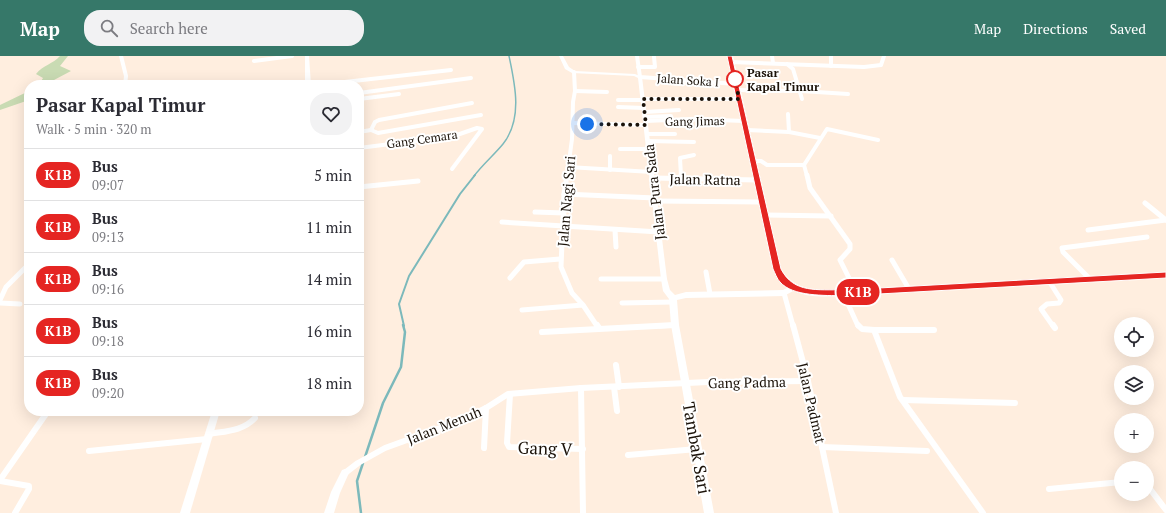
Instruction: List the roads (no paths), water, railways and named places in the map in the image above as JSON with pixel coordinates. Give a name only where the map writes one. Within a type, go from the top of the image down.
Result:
[{"type":"highway","points":[[730,59],[777,269],[783,280],[793,288],[813,292],[850,292],[1166,275]]},
{"type":"street","points":[[121,56],[120,60],[127,76],[126,80]]},
{"type":"street","points":[[254,62],[292,56]]},
{"type":"street","points":[[307,56],[308,80]]},
{"type":"street","points":[[561,56],[567,68],[574,72],[635,75],[640,77]]},
{"type":"street","points":[[637,56],[640,77]]},
{"type":"street","points":[[772,56],[773,63]]},
{"type":"street","points":[[830,56],[835,66]]},
{"type":"street","points":[[730,59],[835,66],[881,65],[884,56]]},
{"type":"street","points":[[638,67],[655,67],[654,57]]},
{"type":"street","points":[[787,64],[793,69],[801,91],[802,99]]},
{"type":"street","points":[[363,80],[452,70]]},
{"type":"street","name":"Jalan Nagi Sari","points":[[560,259],[564,225],[564,194],[573,123],[573,102],[575,91],[574,72]]},
{"type":"street","name":"Jalan Soka I","points":[[640,77],[737,87],[848,94]]},
{"type":"street","name":"Jalan Pura Sada","points":[[640,77],[655,199],[657,232],[664,278],[667,291],[673,300],[676,325]]},
{"type":"street","points":[[364,92],[471,78]]},
{"type":"street","points":[[575,91],[607,92]]},
{"type":"street","points":[[364,98],[399,94]]},
{"type":"street","points":[[618,100],[739,99]]},
{"type":"street","points":[[371,130],[375,122],[379,120],[472,103]]},
{"type":"street","points":[[618,107],[645,117],[671,116]]},
{"type":"street","points":[[573,123],[605,125],[679,110]]},
{"type":"street","points":[[788,114],[789,132]]},
{"type":"street","points":[[364,131],[371,130],[378,133],[481,115]]},
{"type":"street","name":"Gang Jimas","points":[[645,117],[744,121]]},
{"type":"street","name":"Gang Cemara","points":[[364,147],[454,136],[480,128],[482,130],[452,169]]},
{"type":"street","points":[[878,140],[827,129],[803,165],[810,188],[828,216],[850,244],[850,249],[840,260],[859,328],[872,330],[934,330]]},
{"type":"street","points":[[746,130],[789,132],[820,138]]},
{"type":"street","points":[[647,134],[675,134]]},
{"type":"street","points":[[648,141],[694,142]]},
{"type":"street","points":[[620,149],[649,149]]},
{"type":"street","points":[[681,178],[680,158],[694,155]]},
{"type":"street","points":[[610,156],[610,170]]},
{"type":"street","points":[[754,161],[761,161],[767,165],[803,165]]},
{"type":"street","name":"Jalan Ratna","points":[[568,167],[681,178],[758,180]]},
{"type":"street","points":[[364,186],[418,181]]},
{"type":"street","points":[[564,194],[655,199],[763,202]]},
{"type":"street","points":[[663,199],[680,199]]},
{"type":"street","points":[[1145,203],[1166,220]]},
{"type":"street","points":[[535,212],[564,213]]},
{"type":"street","points":[[766,215],[828,216]]},
{"type":"street","points":[[1088,230],[1166,220]]},
{"type":"street","points":[[502,222],[657,232]]},
{"type":"street","points":[[627,229],[657,232]]},
{"type":"street","points":[[615,230],[616,247]]},
{"type":"street","points":[[1090,279],[1063,252],[1062,248],[1147,237]]},
{"type":"street","points":[[510,278],[524,262],[560,259],[567,284],[599,328]]},
{"type":"street","points":[[892,260],[909,289]]},
{"type":"street","points":[[20,304],[0,301],[6,287],[24,269]]},
{"type":"street","points":[[706,272],[710,294]]},
{"type":"street","points":[[601,279],[664,278]]},
{"type":"street","points":[[1049,281],[1061,300],[1059,303],[1047,304],[1041,309],[1055,328]]},
{"type":"street","points":[[622,302],[673,300],[686,294],[784,293],[793,288]]},
{"type":"street","name":"Jalan Padmat","points":[[784,293],[808,381],[836,513]]},
{"type":"street","points":[[522,310],[583,305]]},
{"type":"street","points":[[542,332],[676,325]]},
{"type":"street","name":"Tambak Sari","points":[[676,325],[709,513]]},
{"type":"street","points":[[872,330],[897,393],[983,513]]},
{"type":"street","points":[[616,365],[617,411]]},
{"type":"street","name":"Gang Padma","points":[[686,384],[744,381],[808,381]]},
{"type":"street","name":"Jalan Menuh","points":[[329,513],[336,492],[345,473],[371,455],[434,429],[462,420],[486,408],[506,395],[581,388],[686,384]]},
{"type":"street","points":[[581,388],[583,513]]},
{"type":"street","name":"Gang V","points":[[510,394],[508,446],[583,449]]},
{"type":"street","points":[[903,400],[1015,403]]},
{"type":"street","points":[[484,448],[486,408]]},
{"type":"street","points":[[15,513],[29,489],[29,486],[0,481],[45,416]]},
{"type":"street","points":[[185,513],[214,416]]},
{"type":"street","points":[[89,451],[208,436],[244,427],[255,418]]},
{"type":"street","points":[[822,447],[927,451]]},
{"type":"street","points":[[628,455],[697,449]]},
{"type":"street","points":[[1049,489],[1114,483]]},
{"type":"street","points":[[1154,494],[1166,510]]},
{"type":"waterway","points":[[474,176],[503,144],[513,124],[516,101],[509,56]]},
{"type":"waterway","points":[[404,326],[399,304],[409,276],[460,194],[475,175]]},
{"type":"waterway","points":[[365,457],[383,403],[401,367],[405,332],[403,325]]},
{"type":"waterway","points":[[361,513],[357,481],[363,463]]},
{"type":"place","name":"Pasar Kapal Timur","points":[[735,79]]}]
